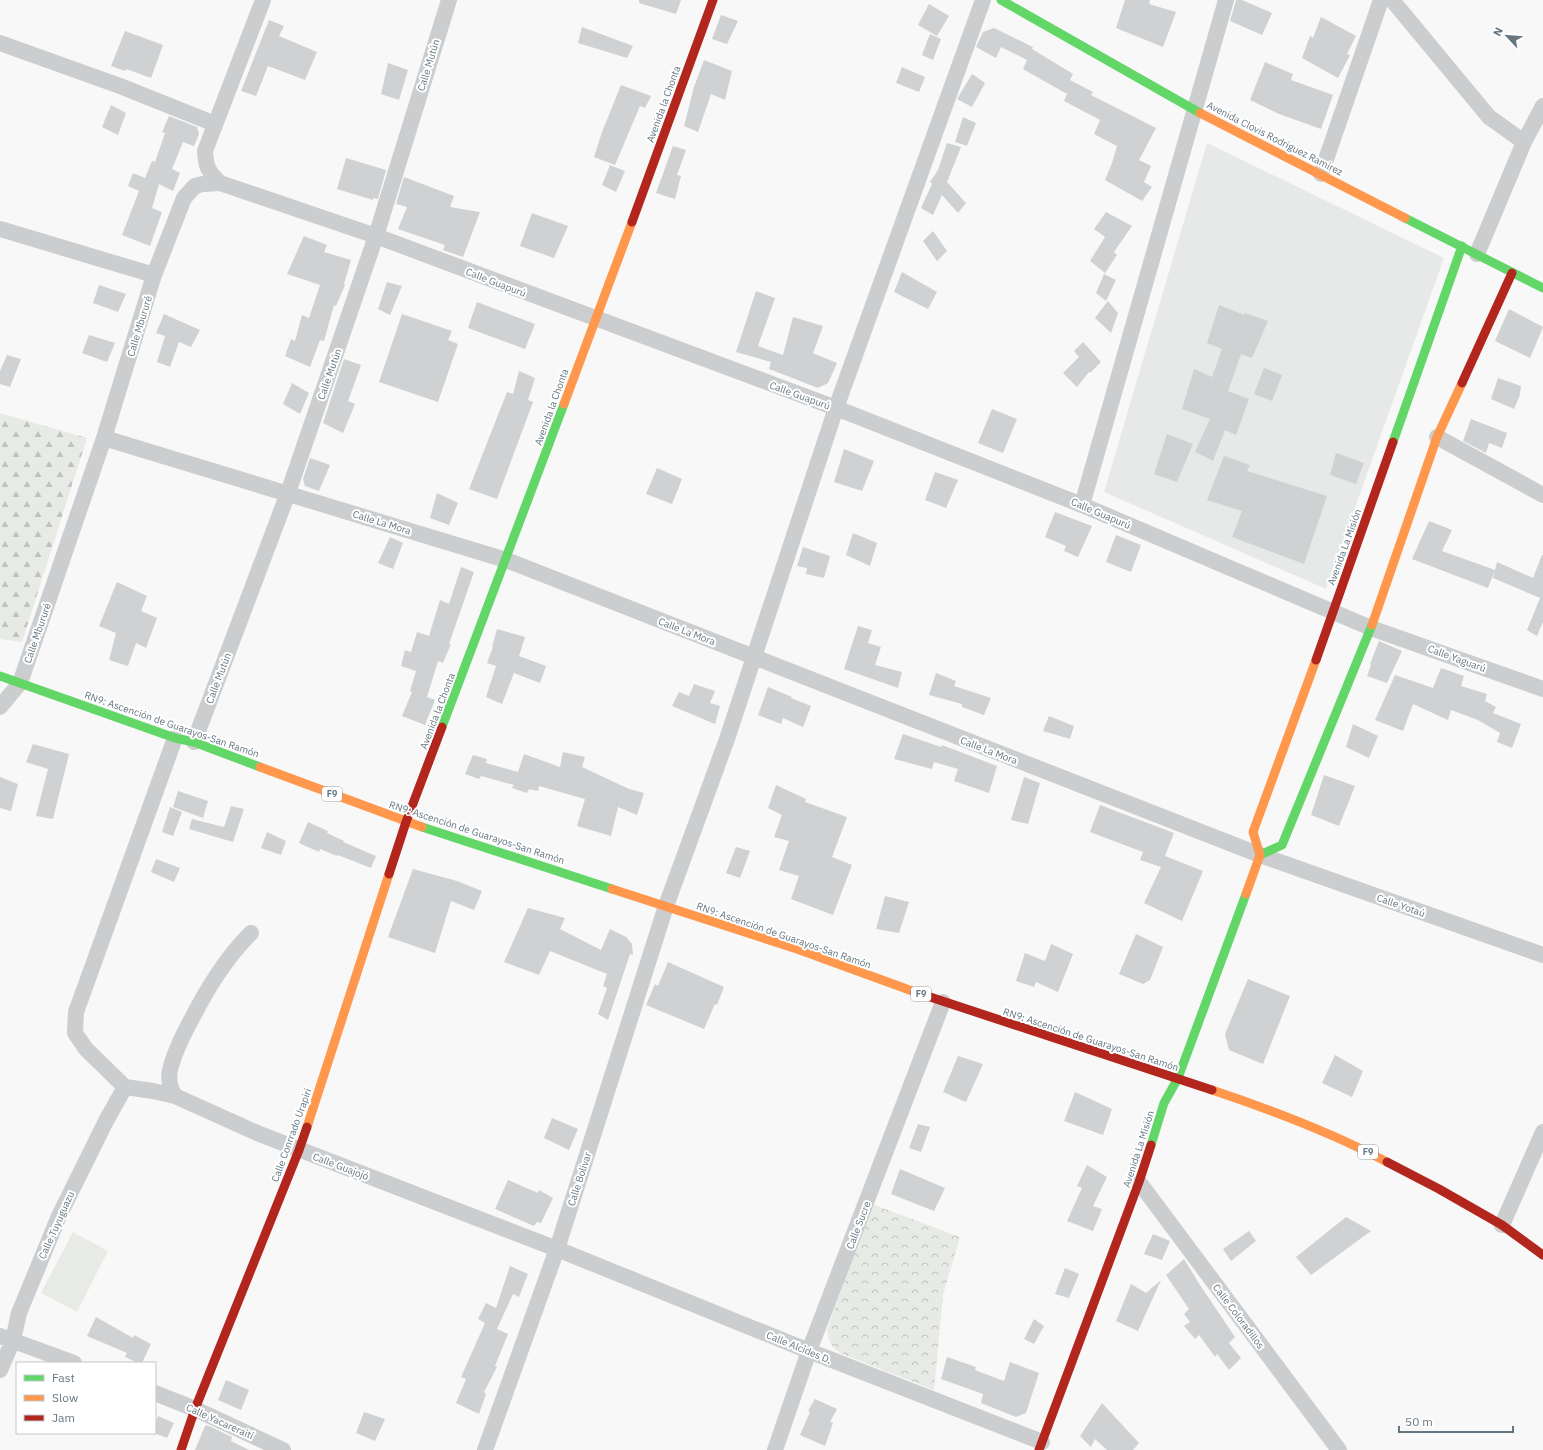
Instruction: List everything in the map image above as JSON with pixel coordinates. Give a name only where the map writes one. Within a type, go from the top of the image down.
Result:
[{"type":"main road","name":"Avenida la Chonta","points":[[406,822],[506,560],[713,0]]},
{"type":"main road","name":"Avenida Clovis Rodriguez Ramirez","points":[[1001,0],[1194,110],[1543,288]]},
{"type":"main road","name":"Avenida La Misión","points":[[1040,1446],[1139,1182],[1164,1103],[1178,1078],[1260,855],[1252,832],[1333,612],[1462,246]]},
{"type":"main road","points":[[1260,855],[1282,845],[1371,628],[1437,437],[1512,273]]},
{"type":"main road","name":"RN9: Ascención de Guarayos-San Ramón","points":[[0,676],[175,738],[194,742],[406,822],[797,949],[943,1002],[1267,1108],[1355,1145],[1439,1189],[1502,1225],[1543,1255]]},
{"type":"main road","name":"Calle Conrrado Urapiri","points":[[181,1450],[195,1409],[299,1150],[406,822]]},
{"type":"street","points":[[184,198],[205,151],[263,0]]},
{"type":"street","name":"Calle Mutún","points":[[194,742],[288,493],[376,236],[449,0]]},
{"type":"street","name":"Calle Bolivar","points":[[485,1450],[556,1249],[666,906],[727,739],[836,408],[983,0]]},
{"type":"street","points":[[1082,505],[1226,0]]},
{"type":"street","points":[[1321,174],[1381,0]]},
{"type":"street","points":[[1392,0],[1489,117],[1524,142]]},
{"type":"street","points":[[0,43],[120,86],[215,124]]},
{"type":"street","points":[[1477,254],[1524,142],[1543,106]]},
{"type":"street","points":[[205,151],[206,164],[210,172],[220,183]]},
{"type":"street","name":"Calle Guapurú","points":[[220,183],[376,236],[836,408],[1082,505],[1371,628]]},
{"type":"street","name":"Calle Mbururé","points":[[20,683],[104,438],[154,275],[184,198],[194,186],[220,183]]},
{"type":"street","points":[[0,229],[154,275]]},
{"type":"street","points":[[1437,437],[1543,495]]},
{"type":"street","name":"Calle La Mora","points":[[104,438],[506,560],[1260,855]]},
{"type":"street","name":"Calle Yaguarú","points":[[1371,628],[1543,689]]},
{"type":"street","points":[[0,707],[20,683]]},
{"type":"street","points":[[125,1087],[86,1049],[75,1033],[76,1012],[175,738]]},
{"type":"street","name":"Calle Yotaú","points":[[1260,855],[1543,955]]},
{"type":"street","points":[[175,1096],[169,1087],[170,1070],[179,1043],[205,993],[221,969],[238,946],[252,934]]},
{"type":"street","name":"Calle Sucre","points":[[776,1450],[809,1351],[943,1002]]},
{"type":"street","name":"Calle Guajojó","points":[[125,1087],[175,1096],[299,1150],[556,1249]]},
{"type":"street","name":"Calle Tuyuguazu","points":[[0,1370],[6,1338],[20,1313],[59,1216],[106,1121],[125,1087]]},
{"type":"street","points":[[1502,1225],[1543,1132]]},
{"type":"street","name":"Calle Coloradillos","points":[[1139,1182],[1339,1450]]},
{"type":"street","name":"Calle Alcides D.","points":[[556,1249],[1040,1446]]},
{"type":"street","points":[[6,1338],[71,1362]]},
{"type":"street","name":"Calle Yacareraití","points":[[156,1394],[195,1409],[284,1450]]},
{"type":"shaded area","points":[[1207,143],[1444,258],[1326,589],[1104,492]]},
{"type":"green space","points":[[0,413],[87,438],[22,642],[0,639]]},
{"type":"green space","points":[[872,1204],[960,1237],[943,1295],[934,1390],[840,1353],[832,1346],[830,1341],[827,1330]]},
{"type":"green space","points":[[73,1232],[108,1251],[77,1312],[41,1293]]},
{"type":"building","points":[[639,0],[681,0],[676,14],[639,3]]},
{"type":"building","points":[[1125,0],[1150,0],[1149,4],[1176,12],[1163,47],[1116,28]]},
{"type":"building","points":[[1236,0],[1242,0],[1272,13],[1262,35],[1230,21]]},
{"type":"building","points":[[929,4],[949,16],[937,36],[918,25]]},
{"type":"building","points":[[721,15],[738,21],[727,44],[712,39]]},
{"type":"building","points":[[1321,17],[1356,36],[1347,54],[1350,55],[1338,78],[1302,58],[1310,36],[1313,38]]},
{"type":"building","points":[[269,20],[284,26],[279,36],[317,52],[305,80],[268,66],[256,96],[241,91]]},
{"type":"building","points":[[582,27],[633,46],[627,58],[578,43]]},
{"type":"building","points":[[994,28],[1033,47],[1032,49],[1073,74],[1070,80],[1093,92],[1091,95],[1156,128],[1139,160],[1151,166],[1144,182],[1152,187],[1142,201],[1105,180],[1117,146],[1094,134],[1100,120],[1064,101],[1067,94],[1023,69],[1027,60],[1001,47],[996,58],[976,47],[983,32]]},
{"type":"building","points":[[125,31],[163,45],[151,78],[126,69],[125,71],[111,66]]},
{"type":"building","points":[[930,34],[941,39],[933,60],[922,55]]},
{"type":"building","points":[[704,60],[732,71],[725,100],[711,94],[698,132],[684,126],[694,87]]},
{"type":"building","points":[[1265,62],[1293,74],[1291,80],[1333,95],[1321,129],[1279,114],[1250,100]]},
{"type":"building","points":[[388,63],[408,70],[399,100],[381,94]]},
{"type":"building","points":[[902,67],[925,77],[919,92],[896,83]]},
{"type":"building","points":[[972,74],[985,83],[972,107],[957,99]]},
{"type":"building","points":[[621,85],[651,96],[645,108],[640,106],[615,165],[594,157],[602,132]]},
{"type":"building","points":[[111,105],[126,113],[118,135],[102,127]]},
{"type":"building","points":[[169,116],[197,127],[199,134],[194,146],[183,142],[172,169],[180,173],[173,191],[159,184],[152,208],[162,212],[150,246],[122,235],[139,191],[128,186],[133,173],[145,178],[152,161],[155,162],[165,133],[162,132]]},
{"type":"building","points":[[963,117],[976,123],[967,146],[955,142]]},
{"type":"building","points":[[947,143],[961,147],[947,182],[966,203],[958,213],[942,195],[933,215],[921,208],[932,184],[930,182],[938,170]]},
{"type":"building","points":[[673,146],[686,150],[677,175],[681,176],[675,199],[656,193]]},
{"type":"building","points":[[346,158],[386,170],[378,199],[373,198],[373,200],[337,189]]},
{"type":"building","points":[[610,165],[625,171],[616,192],[602,185]]},
{"type":"building","points":[[404,177],[454,196],[450,207],[480,212],[463,257],[443,250],[445,245],[398,229],[407,207],[396,204]]},
{"type":"building","points":[[1106,212],[1132,226],[1114,252],[1117,255],[1105,273],[1090,261],[1105,237],[1094,229]]},
{"type":"building","points":[[532,213],[568,226],[554,258],[520,246]]},
{"type":"building","points":[[933,231],[947,251],[937,261],[923,241]]},
{"type":"building","points":[[304,236],[327,245],[324,252],[351,260],[344,284],[345,285],[336,306],[334,305],[324,341],[320,340],[310,367],[285,356],[291,339],[295,341],[302,315],[309,318],[320,285],[287,274]]},
{"type":"building","points":[[902,272],[937,292],[928,309],[894,292]]},
{"type":"building","points":[[1104,274],[1116,280],[1106,301],[1096,293]]},
{"type":"building","points":[[387,282],[402,286],[390,315],[378,309]]},
{"type":"building","points":[[99,285],[126,294],[118,312],[93,303]]},
{"type":"building","points":[[756,291],[775,298],[758,346],[783,355],[793,317],[823,326],[813,353],[837,363],[828,383],[818,388],[769,369],[771,362],[736,352]]},
{"type":"building","points":[[1108,301],[1118,313],[1111,333],[1095,318]]},
{"type":"building","points":[[477,302],[535,324],[525,349],[468,328]]},
{"type":"building","points":[[1219,305],[1244,315],[1245,313],[1268,321],[1252,358],[1241,354],[1228,391],[1249,399],[1236,435],[1225,430],[1213,461],[1195,452],[1210,419],[1182,409],[1194,369],[1212,377],[1222,349],[1207,343]]},
{"type":"building","points":[[1509,309],[1543,327],[1530,358],[1495,341]]},
{"type":"building","points":[[164,314],[200,330],[191,347],[179,342],[170,367],[157,362],[165,336],[156,333]]},
{"type":"building","points":[[402,314],[452,331],[448,340],[458,344],[438,402],[379,382]]},
{"type":"building","points":[[89,335],[115,343],[107,362],[82,353]]},
{"type":"building","points":[[1083,342],[1101,362],[1090,373],[1089,372],[1077,387],[1063,373],[1079,357],[1074,351]]},
{"type":"building","points":[[7,355],[21,359],[10,387],[0,384],[0,371]]},
{"type":"building","points":[[344,359],[361,365],[348,401],[355,404],[343,433],[323,423]]},
{"type":"building","points":[[1264,368],[1282,375],[1272,401],[1254,394]]},
{"type":"building","points":[[519,371],[535,378],[528,400],[533,402],[497,499],[469,489],[507,392],[513,394]]},
{"type":"building","points":[[1498,378],[1521,386],[1520,395],[1514,409],[1491,399]]},
{"type":"building","points":[[292,383],[309,393],[300,414],[283,404]]},
{"type":"building","points":[[992,409],[1017,419],[1003,453],[978,443]]},
{"type":"building","points":[[1471,419],[1507,433],[1502,448],[1489,443],[1486,453],[1463,441]]},
{"type":"building","points":[[1167,434],[1193,444],[1177,482],[1154,474]]},
{"type":"building","points":[[844,449],[874,461],[862,491],[834,482]]},
{"type":"building","points":[[1336,453],[1364,463],[1356,484],[1330,475]]},
{"type":"building","points":[[1224,456],[1250,465],[1247,471],[1327,496],[1304,564],[1232,537],[1242,511],[1207,500]]},
{"type":"building","points":[[310,458],[330,465],[319,491],[305,486],[303,479]]},
{"type":"building","points":[[657,468],[682,479],[672,504],[646,494]]},
{"type":"building","points":[[935,472],[958,480],[946,508],[925,500]]},
{"type":"building","points":[[437,493],[458,503],[449,525],[430,518]]},
{"type":"building","points":[[1055,512],[1092,526],[1078,557],[1064,551],[1066,546],[1045,537]]},
{"type":"building","points":[[1429,521],[1452,530],[1442,551],[1495,570],[1488,588],[1412,559]]},
{"type":"building","points":[[853,533],[877,543],[870,566],[846,555]]},
{"type":"building","points":[[1116,535],[1141,545],[1131,572],[1106,562]]},
{"type":"building","points":[[390,537],[403,543],[393,569],[378,563]]},
{"type":"building","points":[[803,547],[830,556],[824,578],[806,574],[807,568],[797,566]]},
{"type":"building","points":[[1543,555],[1543,622],[1537,636],[1527,630],[1540,598],[1493,578],[1497,562],[1533,578]]},
{"type":"building","points":[[461,567],[474,572],[449,644],[451,644],[443,663],[438,661],[427,697],[435,700],[425,725],[402,716],[412,692],[410,691],[416,671],[401,666],[405,650],[411,652],[417,632],[429,636],[440,600],[449,604]]},
{"type":"building","points":[[117,582],[147,596],[141,611],[157,618],[146,648],[136,643],[128,666],[109,660],[116,633],[99,626]]},
{"type":"building","points":[[858,626],[872,630],[868,643],[881,647],[875,665],[902,672],[898,688],[844,669]]},
{"type":"building","points":[[497,629],[525,637],[519,656],[546,666],[540,683],[514,673],[502,704],[486,697],[496,666],[487,663],[493,647]]},
{"type":"building","points":[[1379,641],[1402,651],[1387,683],[1367,676]]},
{"type":"building","points":[[1441,668],[1464,676],[1461,686],[1487,694],[1485,701],[1496,707],[1493,713],[1521,724],[1512,748],[1497,742],[1500,733],[1478,720],[1451,710],[1448,720],[1413,704],[1403,731],[1375,720],[1395,675],[1433,688]]},
{"type":"building","points":[[936,673],[956,681],[954,686],[991,698],[984,715],[962,707],[962,704],[929,695]]},
{"type":"building","points":[[694,684],[715,691],[710,703],[720,706],[715,724],[672,706],[679,692],[689,696]]},
{"type":"building","points":[[768,687],[811,706],[803,727],[783,718],[781,724],[758,715]]},
{"type":"building","points":[[1049,716],[1074,726],[1070,739],[1043,731]]},
{"type":"building","points":[[1353,724],[1378,736],[1369,758],[1346,747]]},
{"type":"building","points":[[903,734],[941,747],[942,745],[997,766],[989,793],[954,781],[958,769],[934,762],[932,769],[894,759]]},
{"type":"building","points":[[33,744],[69,754],[53,819],[36,816],[48,769],[26,762]]},
{"type":"building","points":[[563,752],[585,757],[582,767],[629,789],[644,793],[637,815],[618,807],[611,836],[577,826],[585,799],[539,786],[538,791],[529,789],[527,793],[512,788],[514,785],[481,776],[479,779],[465,774],[473,755],[487,759],[486,763],[518,772],[524,754],[560,767]]},
{"type":"building","points":[[1324,775],[1355,786],[1339,826],[1311,815]]},
{"type":"building","points":[[0,777],[18,784],[11,811],[0,808]]},
{"type":"building","points":[[1024,777],[1040,783],[1028,824],[1011,820]]},
{"type":"building","points":[[776,785],[806,799],[805,802],[847,817],[832,857],[852,865],[833,915],[791,899],[799,876],[779,870],[789,841],[774,837],[782,815],[768,808]]},
{"type":"building","points":[[178,791],[208,801],[203,818],[173,807]]},
{"type":"building","points":[[1100,805],[1174,833],[1165,856],[1203,871],[1182,921],[1144,903],[1161,867],[1140,860],[1143,852],[1090,832]]},
{"type":"building","points":[[231,806],[244,809],[233,842],[189,829],[192,819],[224,827]]},
{"type":"building","points":[[170,807],[182,812],[173,836],[162,832]]},
{"type":"building","points":[[308,822],[328,831],[327,833],[344,841],[343,842],[376,856],[371,868],[320,849],[319,852],[299,843]]},
{"type":"building","points":[[267,832],[286,841],[281,855],[261,848]]},
{"type":"building","points":[[736,847],[750,851],[740,878],[726,873]]},
{"type":"building","points":[[156,859],[180,868],[174,882],[151,872]]},
{"type":"building","points":[[413,869],[457,881],[482,891],[474,910],[451,901],[435,953],[388,937]]},
{"type":"building","points":[[885,896],[909,902],[899,933],[876,929]]},
{"type":"building","points":[[528,908],[565,918],[560,929],[601,950],[610,929],[626,937],[632,944],[633,955],[630,954],[608,1020],[598,1014],[607,988],[603,986],[607,974],[550,951],[539,975],[504,962]]},
{"type":"building","points":[[1136,934],[1163,947],[1150,980],[1143,984],[1119,974]]},
{"type":"building","points":[[1051,944],[1073,954],[1058,992],[1036,982],[1034,987],[1016,981],[1025,953],[1045,961]]},
{"type":"building","points":[[668,962],[724,987],[717,1005],[715,1004],[704,1029],[646,1005],[655,984],[658,986]]},
{"type":"building","points":[[1248,979],[1290,996],[1263,1064],[1229,1050],[1225,1034]]},
{"type":"building","points":[[1335,1055],[1363,1071],[1352,1097],[1322,1083]]},
{"type":"building","points":[[958,1056],[983,1064],[966,1102],[943,1092]]},
{"type":"building","points":[[1075,1092],[1112,1109],[1103,1135],[1064,1121]]},
{"type":"building","points":[[552,1118],[578,1129],[569,1150],[544,1138]]},
{"type":"building","points":[[918,1124],[930,1127],[921,1152],[909,1148]]},
{"type":"building","points":[[1087,1165],[1107,1177],[1093,1206],[1102,1209],[1093,1231],[1067,1221],[1082,1188],[1077,1186]]},
{"type":"building","points":[[900,1169],[945,1188],[934,1211],[891,1194]]},
{"type":"building","points":[[508,1180],[538,1193],[539,1190],[553,1198],[541,1223],[537,1222],[534,1226],[495,1209]]},
{"type":"building","points":[[1346,1217],[1371,1231],[1311,1275],[1296,1257]]},
{"type":"building","points":[[1249,1231],[1256,1241],[1231,1261],[1223,1249]]},
{"type":"building","points":[[1153,1234],[1170,1241],[1162,1260],[1144,1254]]},
{"type":"building","points":[[1184,1259],[1235,1337],[1229,1343],[1241,1358],[1229,1370],[1217,1354],[1215,1357],[1199,1335],[1195,1339],[1184,1326],[1190,1322],[1184,1314],[1189,1309],[1166,1275]]},
{"type":"building","points":[[510,1266],[528,1274],[519,1297],[513,1294],[497,1329],[508,1334],[495,1366],[497,1367],[484,1392],[486,1394],[479,1414],[456,1403],[466,1379],[461,1377],[485,1323],[478,1319],[486,1303],[496,1308]]},
{"type":"building","points":[[1065,1268],[1079,1274],[1069,1298],[1055,1294]]},
{"type":"building","points":[[1161,1280],[1138,1331],[1116,1321],[1131,1284],[1146,1293]]},
{"type":"building","points":[[96,1317],[133,1338],[134,1335],[151,1344],[142,1362],[136,1362],[125,1357],[127,1353],[87,1336]]},
{"type":"building","points":[[1034,1319],[1044,1326],[1034,1344],[1024,1339]]},
{"type":"building","points":[[947,1357],[976,1367],[975,1370],[1004,1381],[1010,1362],[1039,1373],[1026,1413],[1016,1417],[981,1403],[983,1394],[941,1379]]},
{"type":"building","points":[[226,1380],[249,1390],[241,1410],[218,1400]]},
{"type":"building","points":[[815,1399],[837,1409],[830,1422],[833,1423],[825,1446],[800,1435],[810,1412],[808,1411]]},
{"type":"building","points":[[1102,1403],[1139,1443],[1133,1450],[1107,1450],[1095,1439],[1091,1447],[1080,1436]]},
{"type":"building","points":[[364,1412],[385,1419],[375,1441],[356,1433]]},
{"type":"building","points":[[158,1416],[174,1423],[167,1438],[156,1434],[156,1422]]},
{"type":"building","points":[[207,1425],[232,1437],[231,1441],[249,1450],[195,1450],[205,1426]]},
{"type":"traffic: fast","points":[[1001,0],[1200,113]]},
{"type":"traffic: fast","points":[[1405,218],[1543,288]]},
{"type":"traffic: fast","points":[[1393,442],[1462,246]]},
{"type":"traffic: fast","points":[[442,727],[564,404]]},
{"type":"traffic: fast","points":[[1260,855],[1282,845],[1372,625]]},
{"type":"traffic: fast","points":[[0,676],[175,738],[194,742],[260,767]]},
{"type":"traffic: fast","points":[[422,827],[612,889]]},
{"type":"traffic: fast","points":[[1151,1145],[1164,1103],[1178,1078],[1246,894]]},
{"type":"traffic: slow","points":[[1200,113],[1405,218]]},
{"type":"traffic: slow","points":[[564,404],[632,222]]},
{"type":"traffic: slow","points":[[1372,625],[1437,437],[1462,383]]},
{"type":"traffic: slow","points":[[1246,894],[1260,855],[1253,832],[1316,660]]},
{"type":"traffic: slow","points":[[260,767],[422,827]]},
{"type":"traffic: slow","points":[[307,1127],[389,874]]},
{"type":"traffic: slow","points":[[612,889],[797,949],[915,992]]},
{"type":"traffic: slow","points":[[1212,1090],[1301,1122],[1387,1162]]},
{"type":"traffic: jam","points":[[632,222],[713,0]]},
{"type":"traffic: jam","points":[[1462,383],[1512,273]]},
{"type":"traffic: jam","points":[[1316,660],[1393,442]]},
{"type":"traffic: jam","points":[[389,874],[406,822],[442,727]]},
{"type":"traffic: jam","points":[[915,992],[1212,1090]]},
{"type":"traffic: jam","points":[[181,1450],[195,1409],[307,1127]]},
{"type":"traffic: jam","points":[[1039,1450],[1139,1182],[1151,1145]]},
{"type":"traffic: jam","points":[[1387,1162],[1439,1189],[1502,1225],[1543,1255]]}]
